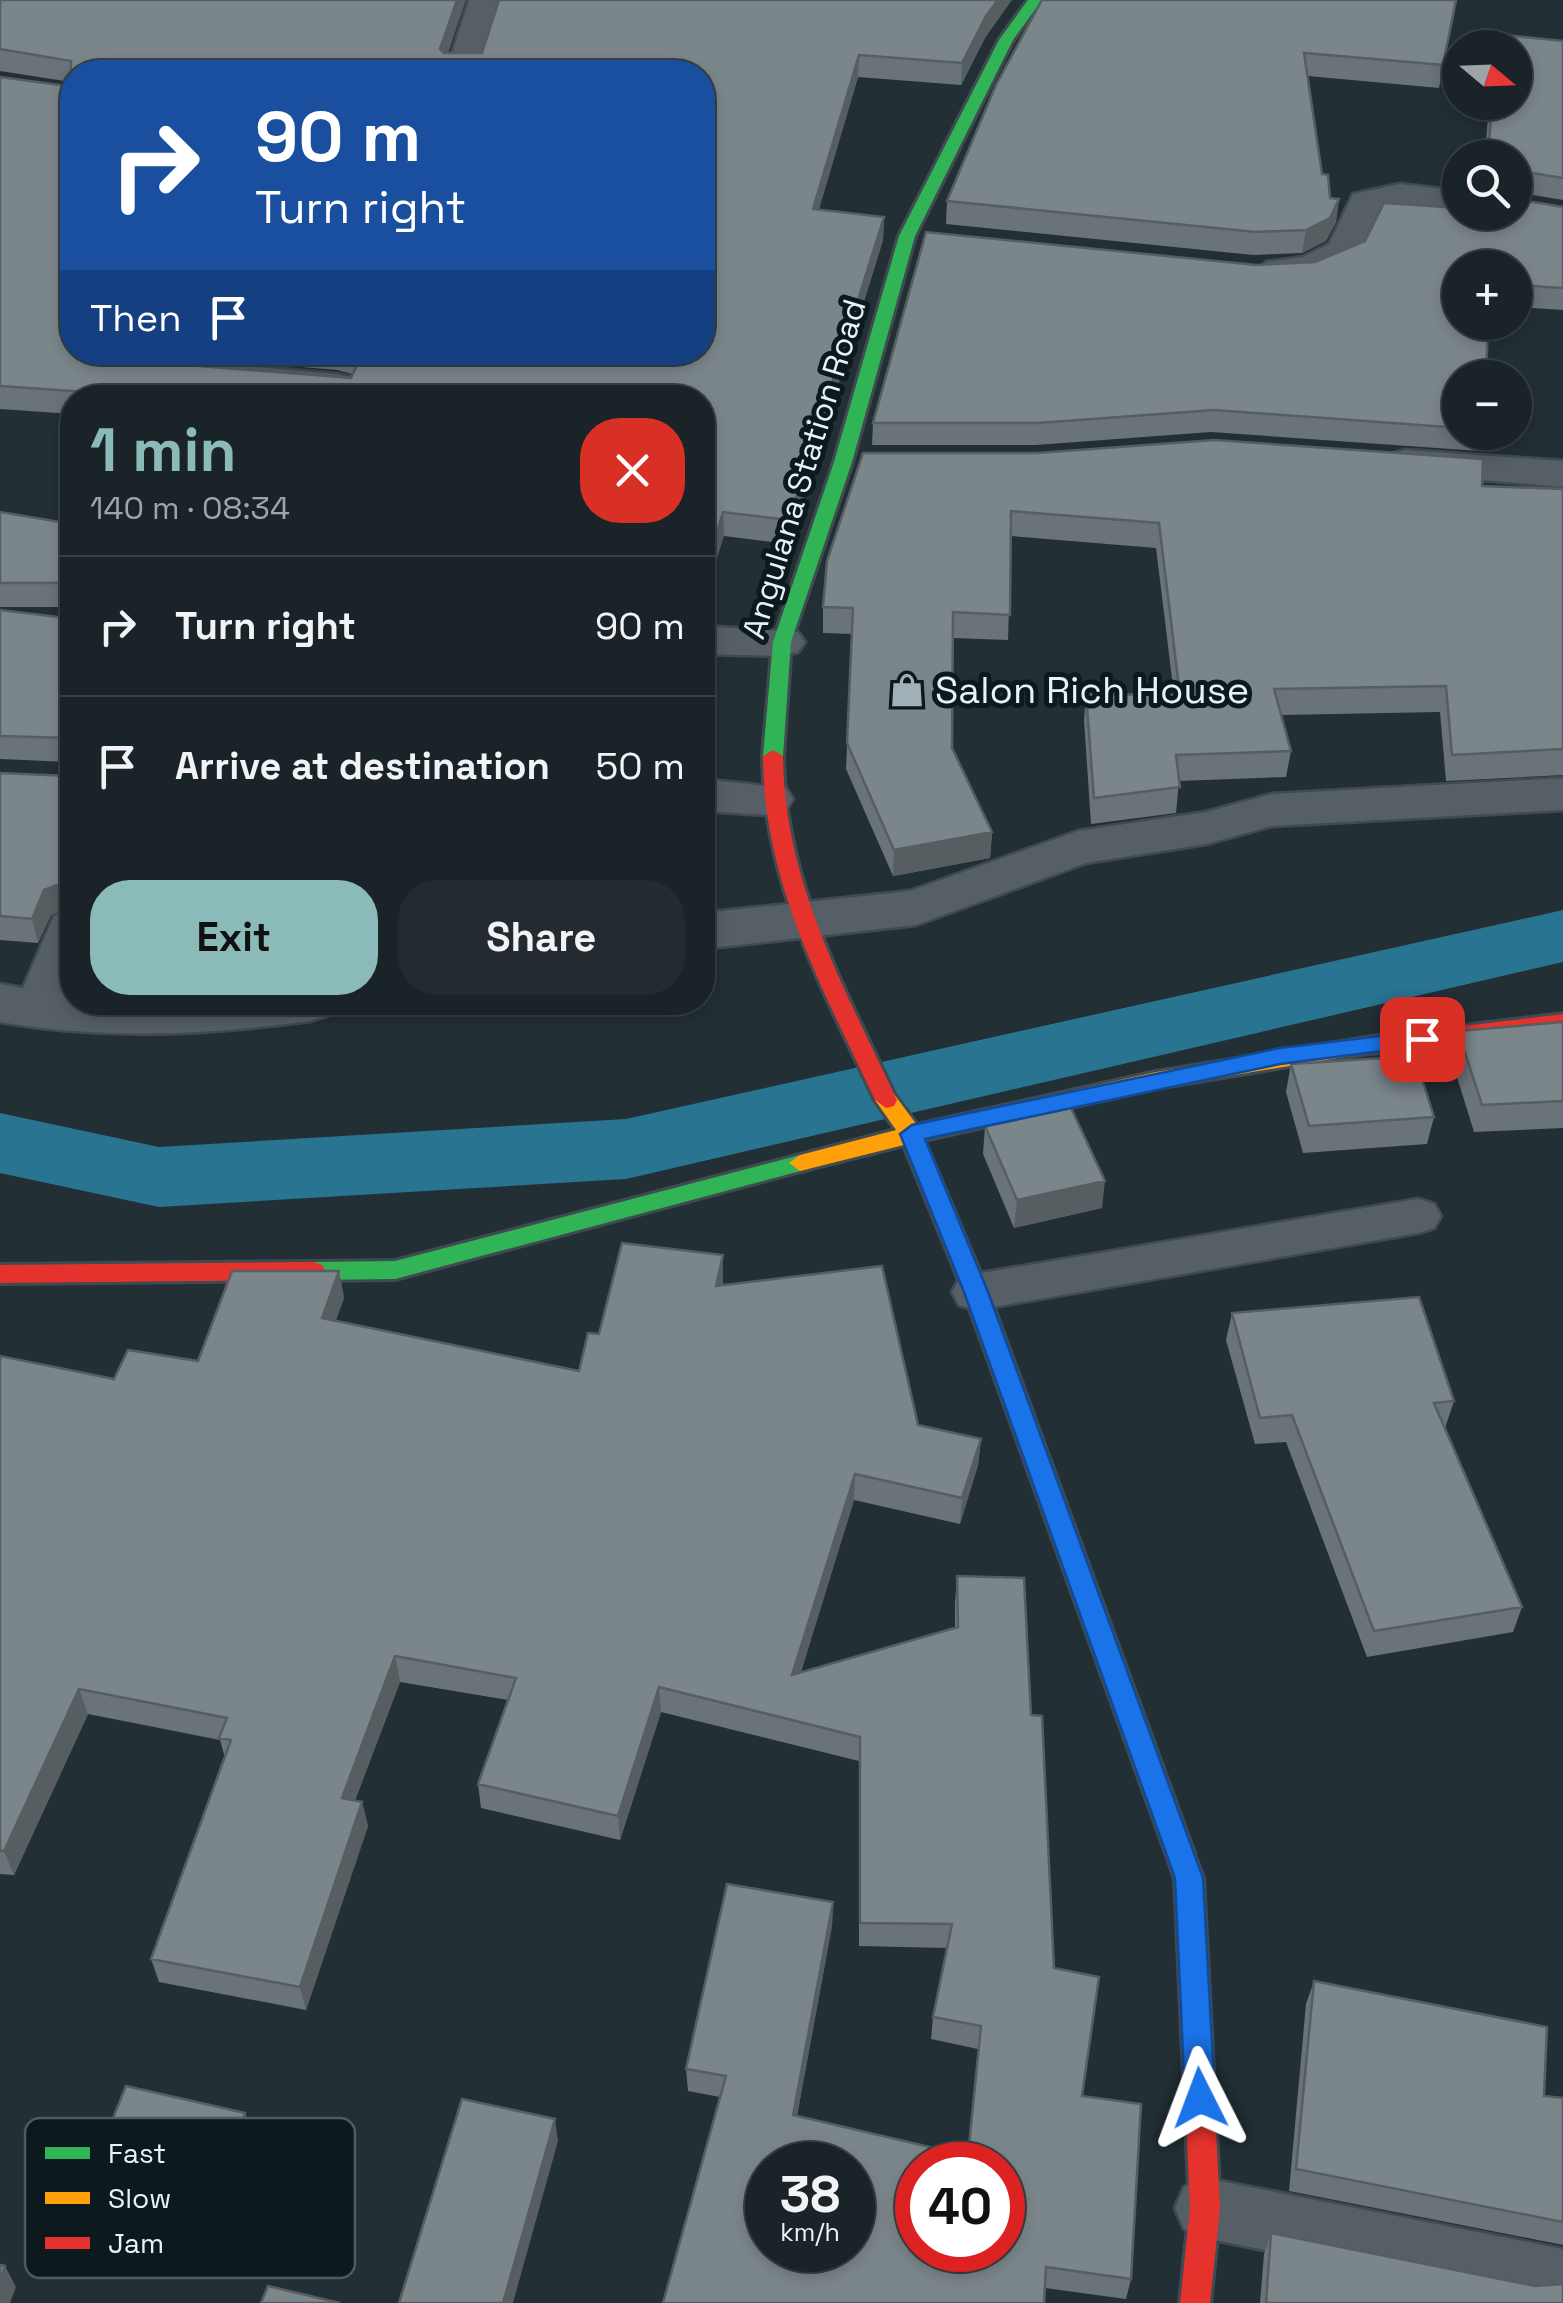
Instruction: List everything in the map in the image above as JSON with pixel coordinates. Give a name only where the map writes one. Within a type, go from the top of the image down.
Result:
[{"type":"street","points":[[468,60],[486,0]]},
{"type":"street","name":"Angulana Station Road","points":[[912,1134],[892,1114],[806,922],[769,799],[782,642],[862,462],[926,238],[1006,40],[1035,0]]},
{"type":"street","points":[[1234,269],[1312,268],[1346,251],[1367,202],[1381,197],[1442,201]]},
{"type":"street","points":[[169,365],[166,371],[325,385]]},
{"type":"street","points":[[1368,460],[1563,474]]},
{"type":"street","points":[[715,640],[782,642]]},
{"type":"street","points":[[715,930],[916,908],[1078,848],[1206,828],[1272,810],[1563,794]]},
{"type":"street","points":[[715,796],[769,799]]},
{"type":"street","points":[[20,1007],[60,946]]},
{"type":"street","points":[[20,1007],[60,1009]]},
{"type":"street","points":[[194,1015],[223,1015]]},
{"type":"street","points":[[0,1274],[396,1270],[912,1134],[1280,1056],[1563,1022]]},
{"type":"street","points":[[912,1134],[976,1292],[1189,1878],[1205,2208],[1195,2303]]},
{"type":"lane","points":[[976,1292],[1418,1216]]},
{"type":"lane","points":[[1205,2208],[1563,2280]]},
{"type":"building","points":[[0,0],[457,0],[440,49],[444,53],[482,53],[499,0],[998,0],[962,63],[859,55],[813,209],[884,217],[789,520],[723,512],[715,538],[715,385],[60,385],[60,390],[0,386],[0,77],[60,85],[60,365],[186,365],[351,378],[357,365],[715,365],[715,60],[65,60],[0,49]]},
{"type":"building","points":[[1042,0],[1456,0],[1450,30],[1442,30],[1442,65],[1304,53],[1322,174],[1328,175],[1330,198],[1339,199],[1330,218],[1306,230],[1256,232],[947,201],[996,85]]},
{"type":"building","points":[[1532,38],[1563,41],[1563,178],[1532,173],[1532,140],[1489,140],[1491,120],[1532,120]]},
{"type":"building","points":[[1532,202],[1563,207],[1563,288],[1532,286],[1532,250],[1442,250],[1442,340],[1487,340],[1487,360],[1442,360],[1442,427],[1214,410],[1038,423],[873,423],[926,232],[1256,265],[1315,262],[1365,241],[1384,203],[1442,207],[1442,230],[1532,230]]},
{"type":"building","points":[[1214,440],[1483,459],[1482,486],[1563,489],[1563,749],[1452,755],[1446,686],[1274,689],[1291,751],[1176,755],[1180,787],[1094,798],[1086,694],[1180,695],[1159,523],[1011,511],[1010,615],[953,612],[952,748],[992,832],[894,850],[847,743],[853,608],[823,607],[827,561],[863,453],[1038,453]]},
{"type":"building","points":[[0,512],[60,522],[60,583],[0,583]]},
{"type":"building","points":[[0,610],[60,617],[60,738],[0,736]]},
{"type":"building","points":[[0,773],[60,776],[60,884],[44,890],[32,919],[0,916]]},
{"type":"building","points":[[1563,1022],[1563,1101],[1482,1105],[1458,1031]]},
{"type":"building","points":[[1415,1056],[1434,1117],[1309,1126],[1291,1064]]},
{"type":"building","points":[[1071,1108],[1105,1181],[1017,1200],[985,1126]]},
{"type":"building","points":[[622,1243],[723,1255],[716,1286],[882,1266],[918,1425],[981,1439],[962,1498],[855,1474],[792,1675],[958,1627],[957,1576],[1024,1578],[1031,1715],[1042,1716],[1054,1968],[1099,1977],[1082,2096],[1141,2104],[1131,2279],[1046,2267],[1044,2303],[663,2303],[726,2076],[686,2069],[727,1884],[833,1902],[793,2115],[908,2142],[895,2142],[895,2272],[1025,2272],[1025,2142],[969,2142],[981,2026],[933,2017],[952,1924],[860,1923],[860,1737],[659,1687],[618,1816],[478,1784],[516,1678],[395,1656],[342,1798],[362,1802],[300,1987],[151,1959],[231,1740],[219,1738],[227,1718],[79,1689],[4,1851],[0,1851],[0,1356],[114,1379],[128,1350],[198,1361],[232,1271],[339,1271],[322,1318],[579,1371],[588,1333],[599,1334]]},
{"type":"building","points":[[1419,1297],[1454,1401],[1434,1403],[1522,1607],[1374,1631],[1292,1415],[1260,1418],[1232,1313]]},
{"type":"building","points":[[1314,1981],[1547,2027],[1544,2096],[1563,2098],[1563,2222],[1296,2169]]},
{"type":"building","points":[[126,2086],[245,2113],[243,2118],[113,2118]]},
{"type":"building","points":[[462,2099],[555,2119],[503,2303],[399,2303]]},
{"type":"building","points":[[1271,2233],[1535,2286],[1563,2284],[1563,2303],[1266,2303]]},
{"type":"building","points":[[268,2286],[340,2303],[261,2303]]},
{"type":"waterway","points":[[0,1143],[159,1177],[626,1149],[1563,936]]},
{"type":"traffic: fast","points":[[773,756],[782,642],[843,462],[907,236],[1006,40],[1035,0]]},
{"type":"traffic: fast","points":[[314,1271],[395,1270],[800,1163]]},
{"type":"traffic: slow","points":[[800,1163],[1084,1094],[1228,1066],[1372,1045]]},
{"type":"traffic: slow","points":[[886,1100],[911,1134],[976,1292],[1180,1853]]},
{"type":"traffic: jam","points":[[773,756],[773,799],[792,888],[827,976],[886,1100]]},
{"type":"traffic: jam","points":[[1372,1045],[1563,1022]]},
{"type":"traffic: jam","points":[[0,1274],[314,1271]]},
{"type":"traffic: jam","points":[[1180,1853],[1189,1878],[1205,2208],[1195,2303]]},
{"type":"place","name":"Salon Rich House","points":[[907,690]]},
{"type":"route","points":[[1200,2098],[1189,1878],[976,1292],[912,1134],[1280,1056],[1422,1039]]}]
